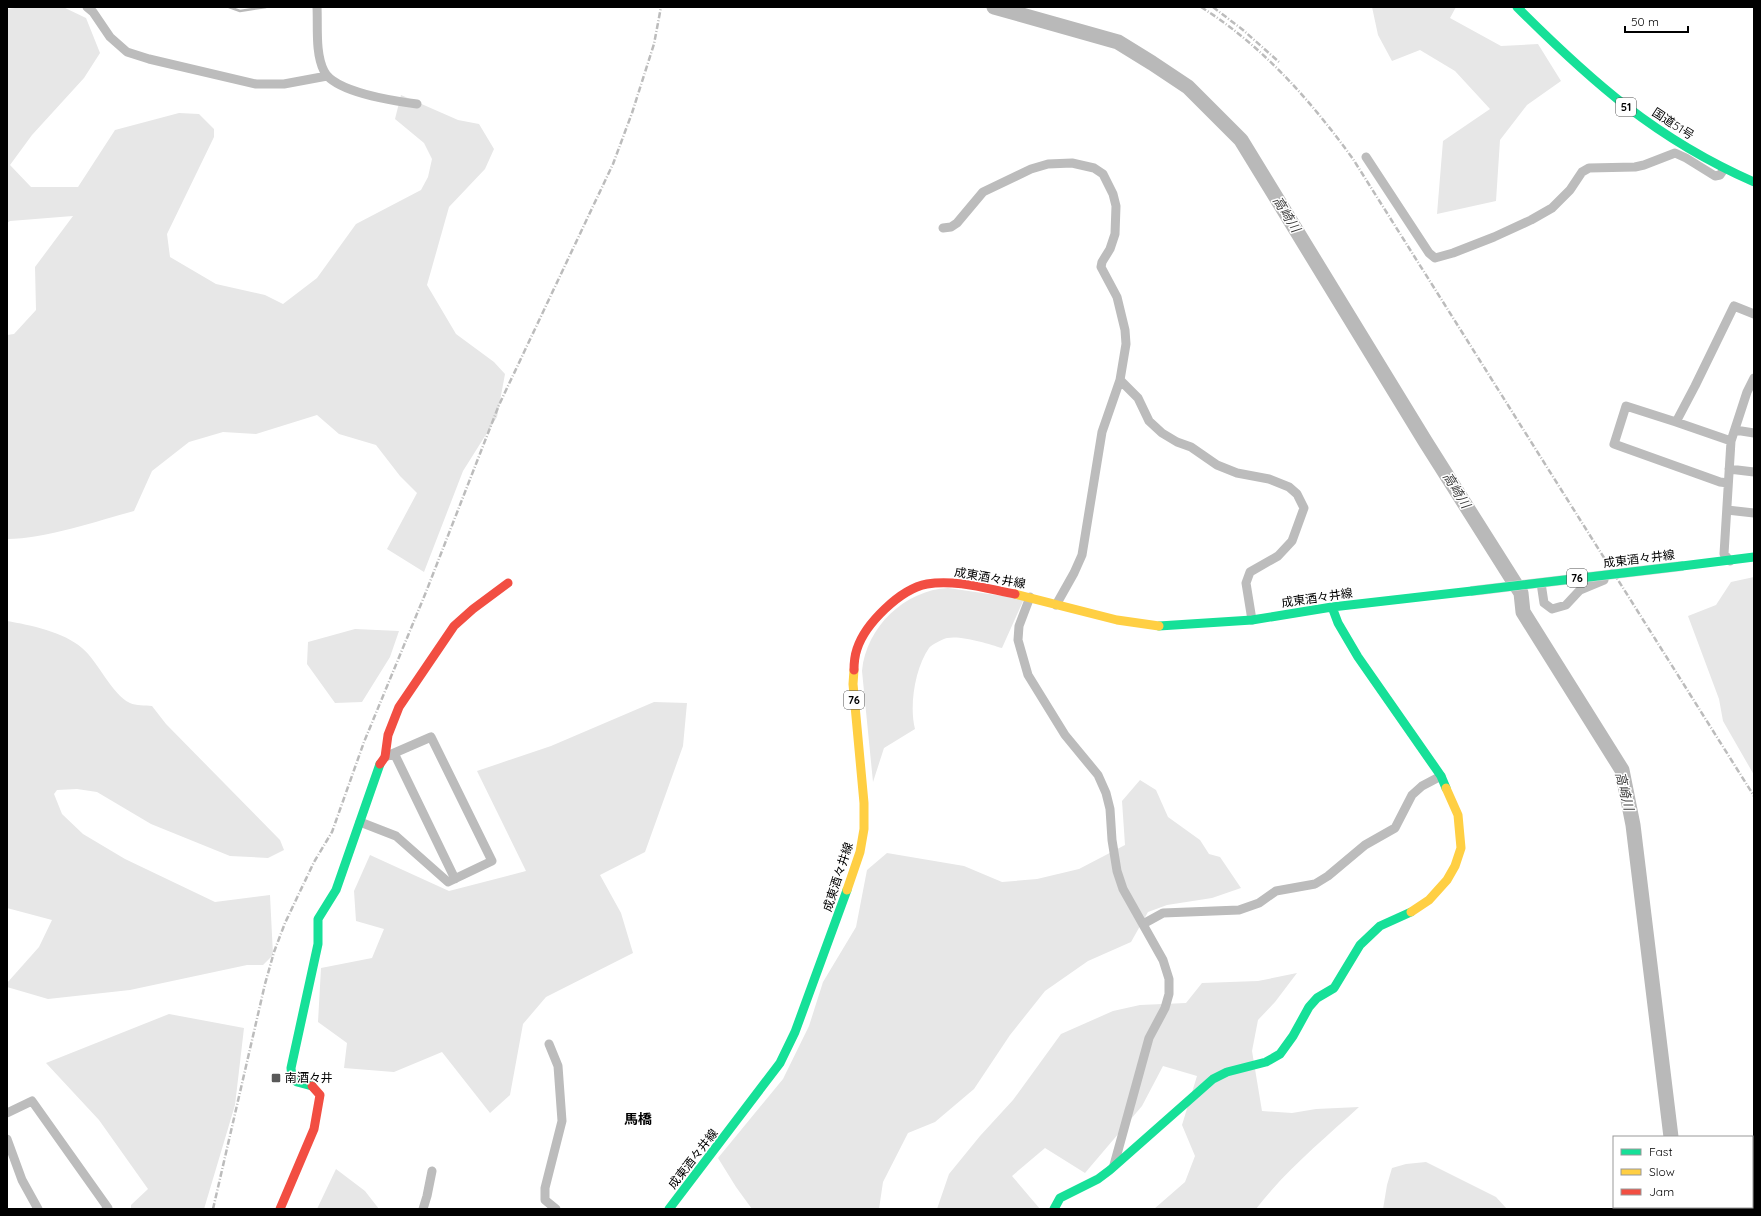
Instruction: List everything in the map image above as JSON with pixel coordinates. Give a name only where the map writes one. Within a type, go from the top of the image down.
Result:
[{"type":"main road","name":"国道51号","points":[[1517,7],[1587,75],[1616,100],[1686,148],[1724,169],[1754,182]]},
{"type":"main road","name":"成東酒々井線","points":[[669,1209],[780,1063],[795,1032],[854,872],[860,852],[864,829],[864,803],[853,684],[854,663],[857,648],[873,621],[899,596],[926,584],[944,583],[964,585],[1030,597],[1117,620],[1163,626],[1196,625],[1252,620],[1332,608],[1754,557]]},
{"type":"main road","points":[[280,1209],[314,1129],[320,1095],[314,1086],[297,1082],[292,1078],[292,1068],[318,944],[318,919],[336,890],[380,764],[385,757],[388,735],[399,707],[454,626],[473,609],[508,583]]},
{"type":"main road","points":[[1054,1209],[1060,1198],[1098,1179],[1213,1079],[1227,1072],[1266,1062],[1280,1054],[1293,1036],[1309,1007],[1317,998],[1334,988],[1360,945],[1373,931],[1380,926],[1414,911],[1429,900],[1447,880],[1455,866],[1461,848],[1460,823],[1441,776],[1358,657],[1338,623],[1332,608]]},
{"type":"street","points":[[87,7],[93,12],[110,36],[127,52],[149,59],[256,84],[284,84],[327,76]]},
{"type":"street","points":[[317,7],[319,50],[323,70],[329,79],[344,88],[400,102],[416,104]]},
{"type":"street","points":[[1366,157],[1428,253],[1435,258],[1453,253],[1494,237],[1531,220],[1552,208],[1570,190],[1582,172],[1589,168],[1635,167],[1675,153],[1715,176],[1720,175],[1724,169]]},
{"type":"street","points":[[943,228],[951,227],[957,223],[983,192],[1031,168],[1048,164],[1072,162],[1094,168],[1103,174],[1116,206],[1115,234],[1110,249],[1102,262],[1101,267],[1117,297],[1125,330],[1126,349],[1120,380],[1102,432],[1082,555],[1074,573],[1056,605]]},
{"type":"street","points":[[1676,422],[1734,306],[1754,314]]},
{"type":"street","points":[[1730,561],[1724,554],[1731,441],[1751,392],[1754,378]]},
{"type":"street","points":[[1120,380],[1138,398],[1149,421],[1162,433],[1177,442],[1191,447],[1217,465],[1237,473],[1268,479],[1289,486],[1297,494],[1304,508],[1292,541],[1278,556],[1250,572],[1246,583],[1252,620]]},
{"type":"street","points":[[1728,483],[1720,482],[1614,444],[1626,406],[1731,441]]},
{"type":"street","points":[[1735,430],[1754,433]]},
{"type":"street","points":[[1729,469],[1754,472]]},
{"type":"street","points":[[1727,510],[1754,512]]},
{"type":"street","points":[[1541,583],[1544,603],[1552,609],[1561,608],[1566,605],[1580,590],[1605,579]]},
{"type":"street","points":[[1030,597],[1019,626],[1018,640],[1028,675],[1065,735],[1098,775],[1106,793],[1110,809],[1112,840],[1117,871],[1123,889],[1163,960],[1169,979],[1169,994],[1165,1008],[1149,1038],[1114,1165]]},
{"type":"street","points":[[360,822],[396,836],[448,882],[492,861],[431,737],[385,757]]},
{"type":"street","points":[[394,753],[455,879]]},
{"type":"street","points":[[1143,924],[1163,913],[1239,910],[1259,903],[1276,891],[1315,884],[1328,876],[1365,845],[1395,828],[1412,795],[1422,786],[1441,776]]},
{"type":"street","points":[[549,1044],[558,1066],[562,1121],[545,1188],[545,1200],[556,1209]]},
{"type":"street","points":[[7,1113],[32,1101],[94,1185],[108,1208],[106,1209]]},
{"type":"street","points":[[7,1139],[22,1180],[37,1209]]},
{"type":"street","points":[[423,1209],[432,1171]]},
{"type":"shaded area","points":[[23,7],[63,7],[86,18],[100,53],[84,78],[32,135],[10,165],[31,187],[78,187],[115,130],[179,113],[199,114],[214,129],[214,137],[167,234],[170,257],[216,284],[265,295],[283,304],[317,278],[356,224],[421,190],[428,177],[432,159],[424,143],[395,119],[401,95],[458,120],[479,124],[494,149],[485,169],[449,207],[427,285],[456,334],[494,362],[505,374],[497,417],[463,471],[424,572],[387,549],[417,493],[400,476],[376,445],[339,434],[317,415],[256,434],[223,432],[189,442],[152,471],[134,511],[54,533],[7,539],[7,335],[14,334],[36,310],[35,267],[73,216],[10,221],[7,223],[7,9]]},
{"type":"shaded area","points":[[1372,7],[1456,7],[1450,18],[1501,46],[1538,44],[1561,81],[1527,105],[1500,140],[1496,201],[1437,214],[1443,141],[1490,109],[1455,71],[1420,50],[1392,61],[1378,35]]},
{"type":"shaded area","points":[[1754,577],[1754,775],[1723,721],[1719,699],[1688,616],[1716,605],[1731,582]]},
{"type":"shaded area","points":[[948,588],[1024,599],[1002,648],[975,640],[953,637],[947,638],[929,648],[920,666],[914,687],[913,720],[915,729],[884,748],[873,782],[862,671],[865,655],[871,640],[890,614],[917,596],[932,590]]},
{"type":"shaded area","points":[[7,621],[56,633],[75,642],[94,661],[111,686],[123,699],[132,704],[152,706],[166,724],[280,840],[284,850],[268,858],[230,856],[151,824],[97,792],[77,789],[57,790],[54,794],[62,814],[83,834],[125,859],[215,902],[270,895],[273,955],[263,965],[247,965],[130,990],[48,999],[7,987],[7,983],[39,947],[52,920],[7,908]]},
{"type":"shaded area","points":[[355,629],[399,631],[390,657],[362,702],[335,703],[307,664],[308,642]]},
{"type":"shaded area","points":[[654,702],[687,703],[683,746],[645,852],[600,875],[621,913],[633,953],[546,997],[523,1024],[510,1095],[490,1113],[442,1052],[394,1072],[344,1068],[347,1043],[318,1022],[321,968],[372,958],[384,929],[356,921],[354,891],[370,855],[449,891],[526,871],[477,771],[551,746]]},
{"type":"shaded area","points":[[1140,780],[1156,790],[1168,817],[1200,840],[1209,854],[1220,857],[1241,888],[1212,898],[1167,905],[1148,912],[1131,942],[1088,961],[1045,991],[1010,1035],[974,1089],[935,1122],[908,1133],[883,1182],[879,1209],[752,1209],[718,1158],[783,1079],[809,1026],[823,982],[856,927],[867,870],[887,853],[964,866],[1002,882],[1037,879],[1079,869],[1125,845],[1122,801]]},
{"type":"shaded area","points":[[1297,973],[1275,1002],[1258,1020],[1252,1051],[1262,1111],[1292,1113],[1316,1109],[1359,1107],[1292,1168],[1256,1209],[1154,1209],[1185,1182],[1195,1156],[1182,1125],[1197,1076],[1163,1066],[1142,1106],[1085,1173],[1045,1148],[1012,1176],[1040,1209],[937,1209],[949,1174],[980,1136],[1013,1100],[1061,1034],[1113,1011],[1140,1005],[1186,1003],[1202,983],[1258,981]]},
{"type":"shaded area","points":[[169,1014],[244,1028],[235,1105],[204,1209],[131,1209],[131,1205],[148,1189],[99,1120],[46,1063]]},
{"type":"shaded area","points":[[1426,1162],[1496,1197],[1507,1209],[1383,1209],[1387,1185],[1392,1168],[1406,1164]]},
{"type":"shaded area","points":[[336,1169],[365,1191],[379,1209],[317,1209]]},
{"type":"waterway","points":[[229,7],[240,11],[266,7]]},
{"type":"waterway","name":"高崎川","points":[[994,7],[1118,42],[1188,87],[1241,140],[1425,441],[1521,593],[1523,612],[1622,770],[1633,825],[1671,1136]]},
{"type":"railway","points":[[213,1209],[265,984],[274,952],[285,923],[314,862],[332,832],[364,742],[426,592],[499,405],[613,164],[632,113],[654,44],[661,7]]},
{"type":"railway","points":[[1201,7],[1224,22],[1265,57],[1303,96],[1353,159],[1754,796]]},
{"type":"railway","points":[[1213,7],[1243,30],[1279,62]]},
{"type":"traffic: fast","points":[[1517,7],[1599,84],[1656,128],[1686,147],[1754,182]]},
{"type":"traffic: fast","points":[[1682,566],[1754,557]]},
{"type":"traffic: fast","points":[[1472,591],[1682,566]]},
{"type":"traffic: fast","points":[[1159,626],[1252,620],[1332,607],[1472,591]]},
{"type":"traffic: fast","points":[[1332,607],[1338,623],[1358,657],[1441,776],[1446,788]]},
{"type":"traffic: fast","points":[[312,1086],[297,1082],[292,1078],[291,1068],[318,944],[318,919],[336,890],[380,764]]},
{"type":"traffic: fast","points":[[669,1209],[780,1063],[795,1032],[847,890]]},
{"type":"traffic: fast","points":[[1054,1209],[1060,1198],[1098,1179],[1110,1170],[1213,1079],[1227,1072],[1266,1062],[1280,1054],[1293,1036],[1309,1007],[1317,998],[1334,988],[1360,945],[1380,926],[1411,912]]},
{"type":"traffic: slow","points":[[1015,594],[1117,620],[1159,626]]},
{"type":"traffic: slow","points":[[847,890],[860,852],[864,829],[864,803],[853,684],[854,670]]},
{"type":"traffic: slow","points":[[1411,912],[1429,900],[1447,880],[1455,866],[1461,848],[1458,815],[1446,788]]},
{"type":"traffic: jam","points":[[380,764],[385,757],[388,735],[399,707],[454,626],[473,609],[508,583]]},
{"type":"traffic: jam","points":[[854,670],[857,649],[861,639],[868,629],[895,600],[917,587],[927,584],[949,583],[971,585],[1015,594]]},
{"type":"traffic: jam","points":[[280,1209],[314,1129],[320,1095],[312,1086]]},
{"type":"place","name":"南酒々井","points":[[276,1078]]},
{"type":"district","name":"馬橋","points":[[638,1119]]}]
